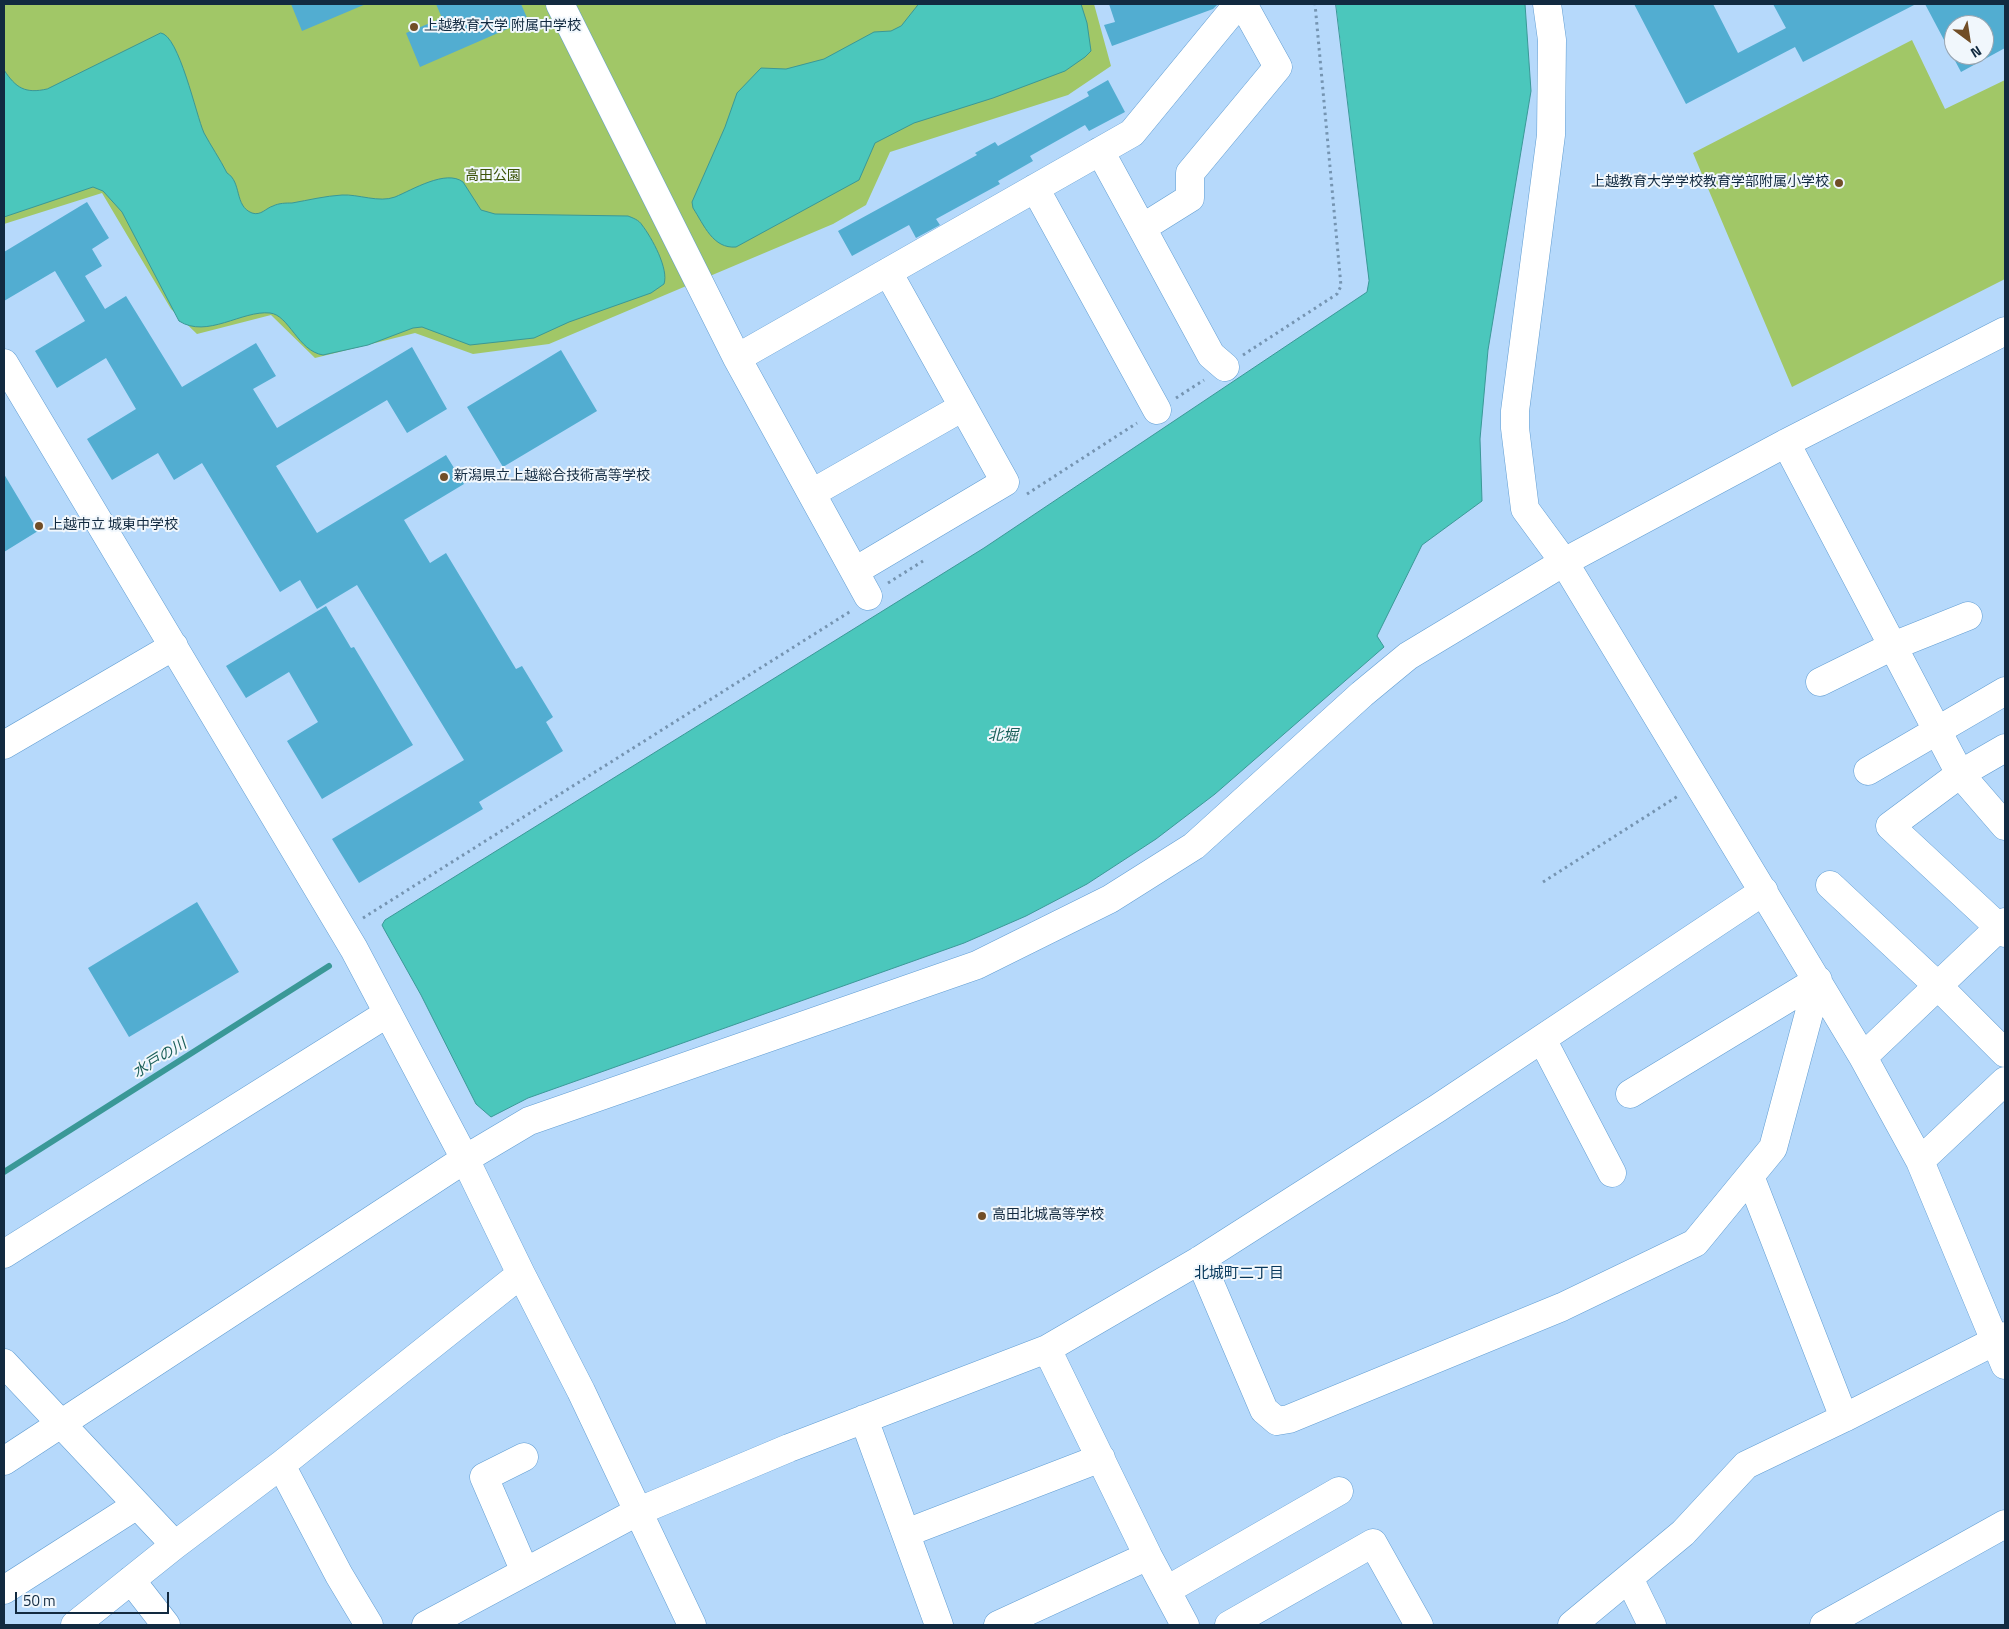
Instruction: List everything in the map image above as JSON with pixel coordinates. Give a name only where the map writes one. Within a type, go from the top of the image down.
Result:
[{"type":"street","points":[[560,4],[737,358],[868,596]]},
{"type":"street","points":[[737,358],[1132,133],[1238,4]]},
{"type":"street","points":[[1142,228],[1190,198],[1190,172],[1278,67],[1243,4]]},
{"type":"street","points":[[1547,4],[1552,40],[1551,135],[1515,411],[1515,428],[1525,509],[1564,562],[1863,1057],[1920,1162],[2002,1347],[1844,1418],[1746,1465],[1683,1533],[1572,1625]]},
{"type":"street","points":[[1100,151],[1211,356],[1225,367]]},
{"type":"street","points":[[1035,188],[1157,410]]},
{"type":"street","points":[[855,571],[1006,482],[888,272]]},
{"type":"street","points":[[4,1461],[465,1159],[529,1121],[977,965],[1110,899],[1194,846],[1362,694],[1408,656],[1564,562],[1786,443],[2005,331]]},
{"type":"street","points":[[4,363],[354,949],[465,1159],[581,1391],[692,1625]]},
{"type":"street","points":[[812,493],[963,406]]},
{"type":"street","points":[[1786,443],[1960,774],[2005,826]]},
{"type":"street","points":[[1820,682],[1893,646],[1968,616]]},
{"type":"street","points":[[4,745],[174,646]]},
{"type":"street","points":[[1868,771],[2005,691]]},
{"type":"street","points":[[1863,1057],[2004,927],[1890,826],[1960,774],[2005,748]]},
{"type":"street","points":[[1830,885],[1938,986],[2005,1053]]},
{"type":"street","points":[[426,1625],[639,1511],[789,1448],[1047,1349],[1200,1260],[1542,1039],[1764,891]]},
{"type":"street","points":[[1630,1094],[1818,980]]},
{"type":"street","points":[[1200,1260],[1264,1410],[1277,1421],[1289,1419],[1562,1307],[1695,1243],[1773,1148],[1818,980]]},
{"type":"street","points":[[4,1254],[388,1013]]},
{"type":"street","points":[[1542,1039],[1612,1173]]},
{"type":"street","points":[[1920,1162],[2005,1081]]},
{"type":"street","points":[[1750,1176],[1844,1418]]},
{"type":"street","points":[[75,1625],[175,1545],[281,1465],[521,1274]]},
{"type":"street","points":[[1047,1349],[1148,1556],[1185,1625]]},
{"type":"street","points":[[4,1363],[175,1545]]},
{"type":"street","points":[[864,1420],[939,1625]]},
{"type":"street","points":[[524,1457],[484,1477],[525,1572]]},
{"type":"street","points":[[906,1534],[1101,1458]]},
{"type":"street","points":[[281,1465],[339,1575],[369,1625]]},
{"type":"street","points":[[1167,1590],[1339,1491]]},
{"type":"street","points":[[4,1590],[138,1505]]},
{"type":"street","points":[[1824,1625],[2005,1524]]},
{"type":"street","points":[[1229,1625],[1374,1543],[1418,1625]]},
{"type":"street","points":[[998,1625],[1148,1556]]},
{"type":"street","points":[[1629,1578],[1652,1625]]},
{"type":"street","points":[[132,1580],[166,1625]]},
{"type":"path","points":[[359,921],[854,609],[868,596]]},
{"type":"path","points":[[1543,882],[1698,784]]},
{"type":"green space","name":"高田公園","points":[[4,4],[1094,4],[1111,66],[1068,95],[890,152],[866,205],[833,224],[549,344],[473,354],[415,333],[315,358],[271,315],[197,334],[171,309],[102,193],[4,224]]},
{"type":"green space","points":[[1912,40],[1945,109],[2005,80],[2005,279],[1792,387],[1693,153]]},
{"type":"water","points":[[919,4],[1081,4],[1087,23],[1091,51],[1065,71],[993,98],[914,123],[875,143],[859,180],[736,247],[728,247],[715,240],[701,222],[693,208],[692,202],[725,127],[737,93],[761,68],[786,69],[824,59],[874,32],[891,31],[901,26]]},
{"type":"water","name":"北堀","points":[[1336,4],[1525,4],[1531,91],[1488,350],[1480,439],[1482,501],[1422,545],[1377,636],[1384,647],[1215,794],[1156,839],[1087,884],[1026,916],[964,943],[528,1098],[491,1117],[476,1104],[421,995],[382,925],[385,920],[984,548],[1367,292],[1369,281]]},
{"type":"water","points":[[161,33],[168,37],[174,47],[204,133],[227,173],[235,182],[240,200],[246,210],[252,213],[261,213],[270,207],[280,204],[323,197],[348,195],[389,199],[438,179],[456,179],[463,182],[481,210],[495,214],[628,216],[636,219],[641,223],[659,254],[664,270],[664,284],[651,293],[569,322],[534,338],[470,345],[422,327],[413,328],[368,345],[323,355],[307,347],[283,320],[277,315],[270,313],[259,313],[213,326],[190,326],[179,321],[122,212],[103,191],[93,187],[4,217],[4,70],[22,88],[33,91],[47,89]]},
{"type":"building","points":[[291,4],[366,4],[302,31]]},
{"type":"building","points":[[436,4],[521,4],[528,20],[420,67],[406,33],[442,18]]},
{"type":"building","points":[[1109,4],[1218,4],[1213,9],[1112,46],[1104,25],[1115,22]]},
{"type":"building","points":[[1634,4],[1713,4],[1738,53],[1786,28],[1773,4],[1916,4],[1803,62],[1795,47],[1686,104]]},
{"type":"building","points":[[1925,4],[2005,4],[2005,48],[1994,54],[1994,15],[1944,15],[1944,40]]},
{"type":"building","points":[[1957,65],[1974,65],[1961,72]]},
{"type":"building","points":[[1108,80],[1125,112],[1089,131],[1085,125],[1030,156],[1033,161],[998,181],[1000,184],[936,219],[940,225],[916,238],[909,225],[852,256],[838,231],[977,155],[975,153],[995,142],[998,146],[1089,96],[1087,92]]},
{"type":"building","points":[[87,202],[109,238],[92,249],[102,266],[85,276],[105,309],[126,296],[182,387],[256,343],[276,376],[253,389],[277,428],[412,347],[447,409],[407,433],[387,400],[276,466],[317,533],[446,455],[464,484],[404,520],[430,563],[446,553],[516,669],[522,666],[553,717],[546,722],[563,751],[479,802],[483,809],[359,883],[332,839],[464,760],[357,585],[317,609],[300,580],[280,592],[202,463],[174,480],[158,453],[112,480],[87,439],[136,409],[106,358],[57,388],[35,351],[85,321],[55,271],[4,301],[4,252]]},
{"type":"building","points":[[561,350],[597,411],[503,467],[467,407]]},
{"type":"building","points":[[4,474],[38,531],[4,552]]},
{"type":"building","points":[[326,606],[351,648],[354,647],[413,745],[322,799],[287,741],[318,722],[289,672],[246,698],[226,666]]},
{"type":"building","points":[[197,902],[239,972],[129,1037],[88,968]]},
{"type":"waterway","name":"水戸の川","points":[[4,1172],[329,966]]},
{"type":"place","name":"上越教育大学 附属中学校","points":[[414,27]]},
{"type":"place","name":"上越教育大学学校教育学部附属小学校","points":[[1839,183]]},
{"type":"place","name":"新潟県立上越総合技術高等学校","points":[[444,477]]},
{"type":"place","name":"上越市立 城東中学校","points":[[39,526]]},
{"type":"place","name":"高田北城高等学校","points":[[982,1216]]},
{"type":"district","name":"北城町二丁目","points":[[1239,1274]]}]
